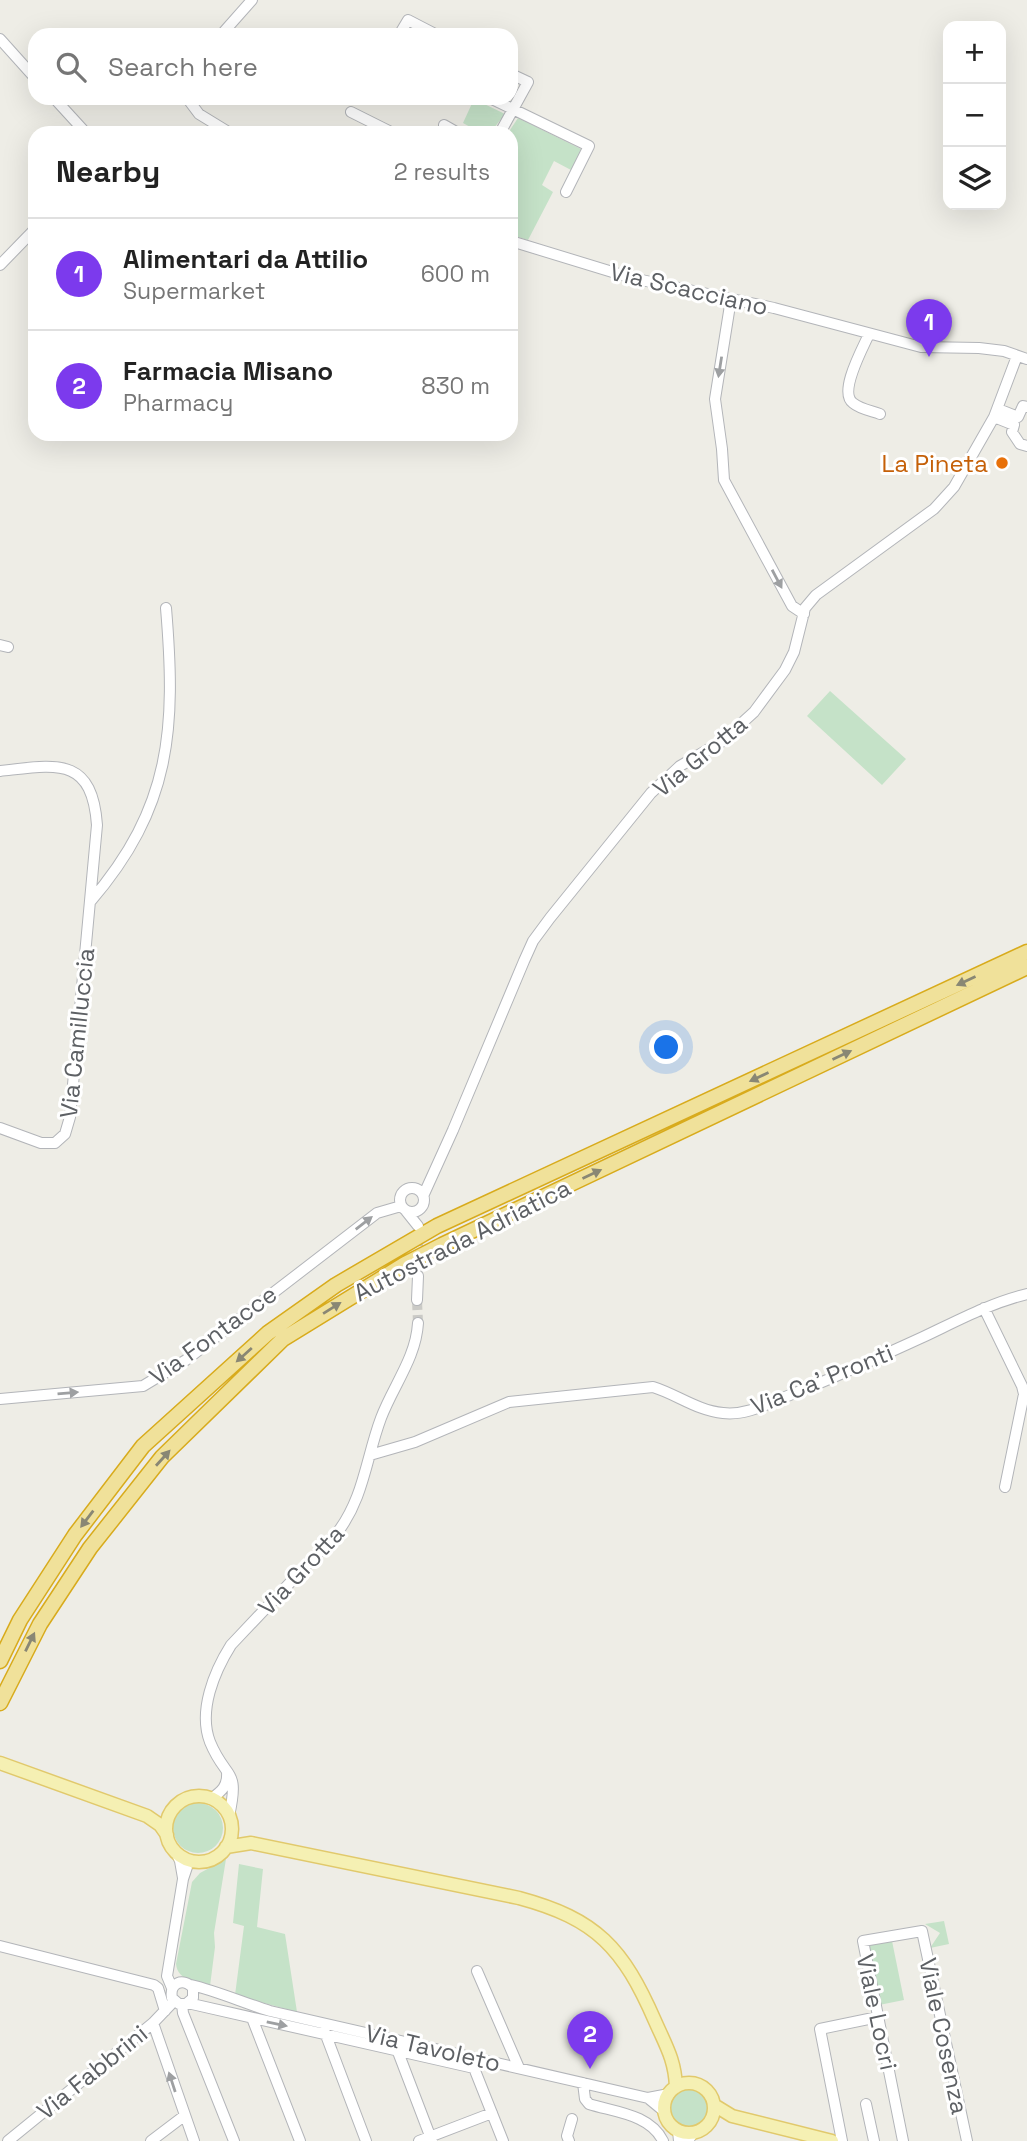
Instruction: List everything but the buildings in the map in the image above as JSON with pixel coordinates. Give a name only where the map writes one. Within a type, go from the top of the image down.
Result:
[{"type":"highway","name":"Autostrada Adriatica","points":[[0,1661],[20,1620],[75,1535],[143,1446],[268,1333],[336,1285],[437,1226],[1027,952]]},
{"type":"highway","name":"Autostrada Adriatica","points":[[0,1703],[40,1624],[90,1548],[162,1457],[282,1339],[405,1264],[442,1245],[1027,967]]},
{"type":"main road","points":[[0,1763],[147,1816],[160,1825],[176,1852],[193,1861],[211,1859],[226,1847],[251,1843],[519,1898],[551,1907],[578,1919],[607,1942],[627,1967],[649,2006],[675,2066],[708,2092],[714,2105],[709,2124]]},
{"type":"main road","points":[[147,1816],[172,1811],[188,1798],[200,1796],[211,1799],[224,1808],[230,1823],[251,1843]]},
{"type":"main road","points":[[167,1835],[167,1823],[172,1811]]},
{"type":"main road","points":[[226,1847],[230,1823]]},
{"type":"main road","points":[[675,2066],[673,2090],[665,2112],[678,2136],[691,2137],[709,2124],[732,2116]]},
{"type":"main road","points":[[673,2090],[695,2084]]},
{"type":"main road","points":[[714,2105],[732,2116],[832,2141]]},
{"type":"street","points":[[227,28],[252,0]]},
{"type":"street","points":[[403,28],[408,20],[423,28]]},
{"type":"street","points":[[0,39],[28,70]]},
{"type":"street","points":[[518,77],[528,82],[518,102]]},
{"type":"street","points":[[60,105],[80,126]]},
{"type":"street","points":[[192,105],[199,114],[219,126]]},
{"type":"street","points":[[504,105],[589,146],[566,192]]},
{"type":"street","points":[[504,126],[516,105]]},
{"type":"street","points":[[351,112],[379,126]]},
{"type":"street","points":[[0,265],[28,236]]},
{"type":"street","name":"Via Scacciano","points":[[518,243],[632,278],[731,299],[921,347],[979,348],[1025,355]]},
{"type":"street","points":[[731,299],[715,399],[724,480],[792,606],[803,614]]},
{"type":"street","points":[[869,334],[848,385],[847,394],[854,404],[880,414]]},
{"type":"street","name":"Via Grotta","points":[[424,1194],[533,941],[651,793],[680,766],[721,742],[754,712],[785,670],[794,652],[805,608],[816,595],[934,509],[954,487],[1025,355]]},
{"type":"street","points":[[996,413],[1018,417],[1023,406],[1027,407]]},
{"type":"street","points":[[996,413],[1014,425],[1012,432],[1020,444],[1027,446]]},
{"type":"street","points":[[90,903],[113,876],[133,844],[163,769],[170,720],[171,681],[166,608]]},
{"type":"street","name":"Via Camilluccia","points":[[0,771],[53,765],[74,771],[88,787],[96,802],[97,825],[70,1117],[65,1134],[55,1143],[41,1143],[0,1128]]},
{"type":"street","points":[[414,1187],[424,1194],[425,1202],[420,1210],[414,1212],[404,1208],[400,1198],[407,1189],[414,1187]]},
{"type":"street","name":"Via Fontacce","points":[[0,1399],[143,1386],[186,1360],[377,1213],[404,1208]]},
{"type":"street","points":[[417,1300],[418,1276]]},
{"type":"street","name":"Via Ca' Pronti","points":[[370,1455],[415,1442],[493,1407],[522,1399],[653,1387],[707,1410],[736,1414],[818,1384],[984,1308],[1027,1294]]},
{"type":"street","points":[[984,1308],[1024,1394],[1005,1487]]},
{"type":"street","name":"Via Grotta","points":[[230,1823],[234,1781],[211,1745],[206,1720],[210,1694],[220,1663],[230,1645],[337,1533],[349,1517],[357,1503],[381,1419],[413,1350],[418,1323]]},
{"type":"street","points":[[211,1799],[223,1791],[227,1784],[227,1768]]},
{"type":"street","points":[[176,1852],[183,1879]]},
{"type":"street","points":[[184,2002],[171,1995],[172,1988],[167,1976],[183,1879],[188,1864],[193,1861]]},
{"type":"street","name":"Viale Locri","points":[[904,2141],[863,1941],[922,1931]]},
{"type":"street","name":"Viale Cosenza","points":[[922,1931],[967,2141]]},
{"type":"street","points":[[0,1946],[154,1985],[158,1988],[165,2011]]},
{"type":"street","points":[[170,1962],[175,1974],[194,1991],[184,2002],[183,2013],[234,2141]]},
{"type":"street","points":[[477,1971],[519,2068]]},
{"type":"street","points":[[172,1988],[177,1983],[187,1984]]},
{"type":"street","name":"Via Tavoleto","points":[[187,1984],[270,2011],[648,2098],[665,2112]]},
{"type":"street","name":"Via Tavoleto","points":[[184,2002],[203,1994],[219,1995]]},
{"type":"street","name":"Via Fabbrini","points":[[8,2141],[165,2011],[184,2002]]},
{"type":"street","name":"Via Tavoleto","points":[[184,2002],[474,2068]]},
{"type":"street","points":[[842,2141],[820,2029],[878,2017]]},
{"type":"street","points":[[251,2018],[300,2141]]},
{"type":"street","points":[[321,2022],[366,2141]]},
{"type":"street","points":[[153,2023],[194,2141]]},
{"type":"street","points":[[398,2052],[431,2139]]},
{"type":"street","points":[[469,2057],[503,2141]]},
{"type":"street","points":[[583,2083],[585,2099],[589,2104],[642,2119],[653,2127],[663,2141]]},
{"type":"street","name":"Via Tavoleto","points":[[648,2098],[673,2090]]},
{"type":"street","points":[[866,2104],[874,2141]]},
{"type":"street","points":[[419,2141],[431,2139],[492,2113]]},
{"type":"street","points":[[151,2141],[184,2116]]},
{"type":"street","points":[[569,2141],[567,2136],[572,2119]]},
{"type":"green space","points":[[471,105],[486,105],[505,114],[496,126],[468,126],[463,123]]},
{"type":"green space","points":[[518,118],[581,149],[571,170],[554,161],[542,185],[553,192],[528,240],[518,237],[518,126],[513,126]]},
{"type":"green space","points":[[830,691],[906,759],[882,785],[807,716]]},
{"type":"green space","points":[[198,1803],[216,1810],[223,1828],[216,1846],[198,1853],[180,1846],[173,1828],[180,1810]]},
{"type":"green space","points":[[226,1859],[214,1933],[210,1986],[184,1977],[177,1970],[176,1964],[192,1882],[200,1873]]},
{"type":"green space","points":[[239,1864],[263,1869],[257,1927],[285,1934],[297,2012],[235,1995],[244,1926],[233,1923]]},
{"type":"green space","points":[[944,1921],[949,1944],[930,1948],[940,1933],[925,1924]]},
{"type":"green space","points":[[892,1941],[904,2000],[879,2005],[867,1946]]},
{"type":"green space","points":[[689,2089],[703,2095],[709,2109],[703,2123],[689,2129],[675,2123],[669,2109],[675,2095]]},
{"type":"tunnel","points":[[418,1235],[418,1276]]},
{"type":"tunnel","points":[[417,1300],[418,1323]]},
{"type":"place","name":"Alimentari da Attilio","points":[[929,357]]},
{"type":"place","name":"La Pineta","points":[[1002,463]]},
{"type":"place","name":"Farmacia Misano","points":[[590,2069]]}]
